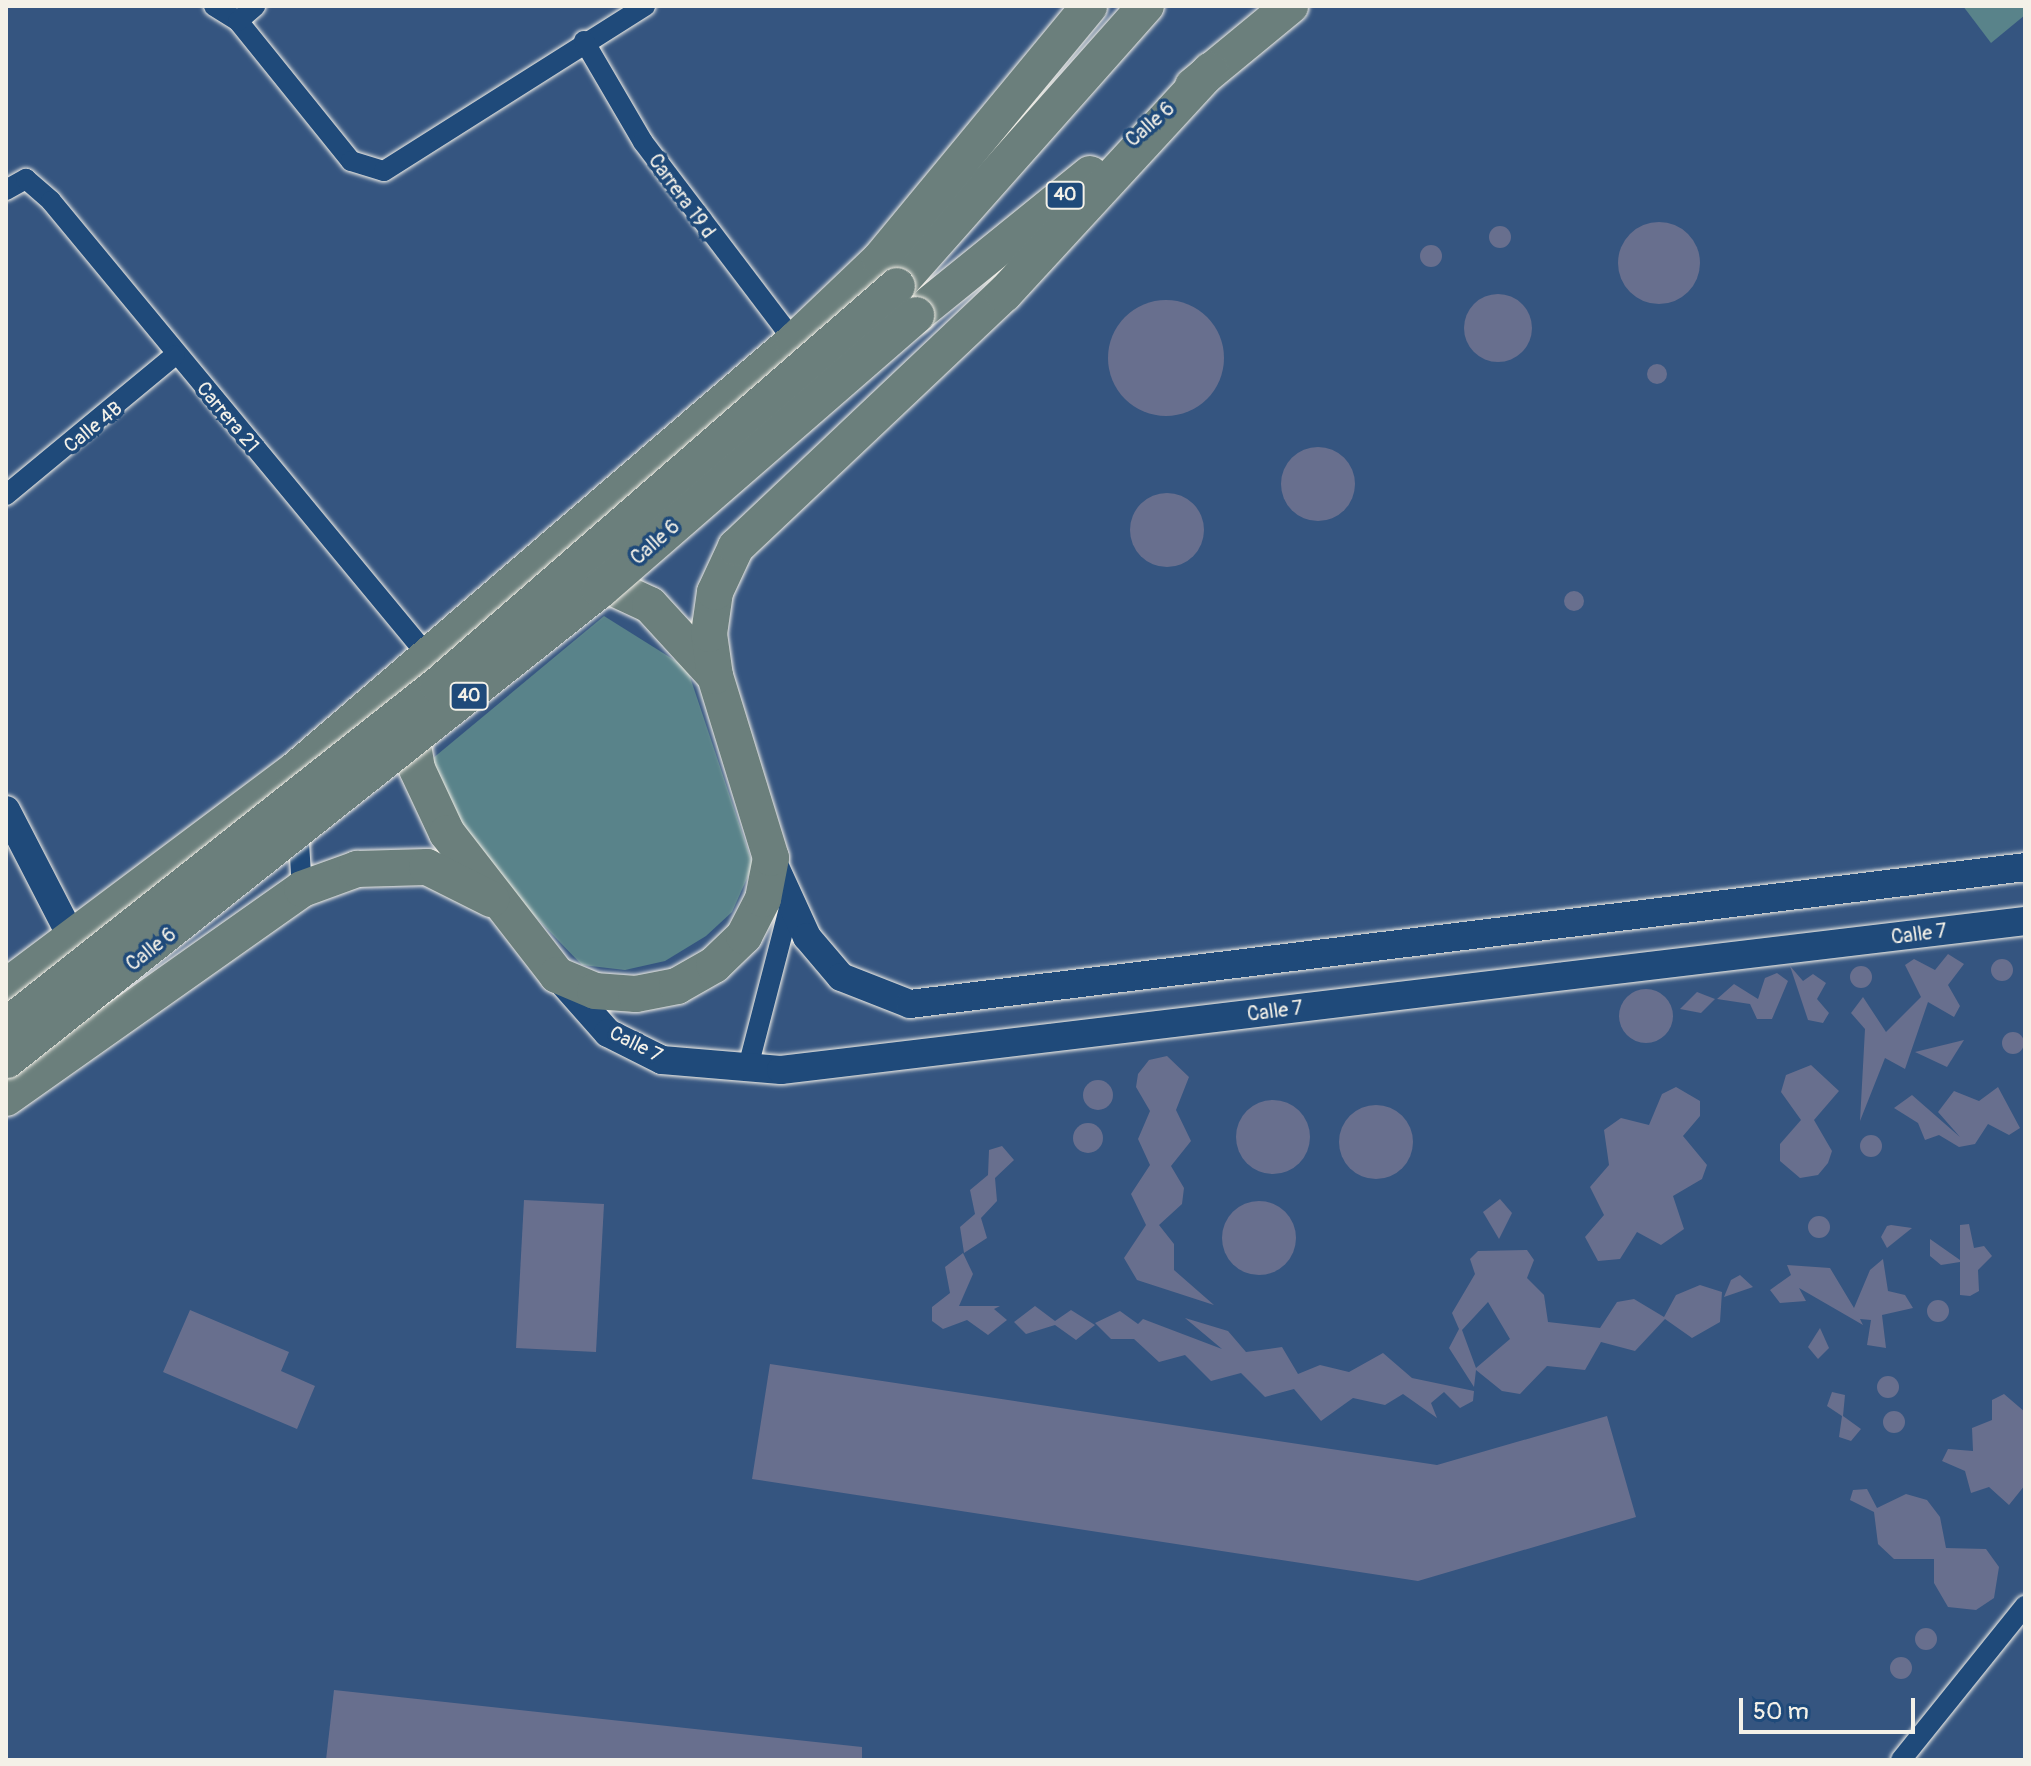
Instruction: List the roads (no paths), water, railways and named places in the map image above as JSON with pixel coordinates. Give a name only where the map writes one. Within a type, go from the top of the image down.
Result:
[{"type":"highway","points":[[6,987],[294,771],[794,341],[880,259],[1089,6]]},
{"type":"highway","name":"Calle 6","points":[[907,300],[1146,6]]},
{"type":"highway","name":"Calle 6","points":[[6,1049],[438,685],[907,300],[1210,71],[1290,6]]},
{"type":"highway","points":[[402,681],[426,791],[498,903],[557,975],[609,992],[677,986],[714,965],[744,936],[763,899],[771,858],[715,676],[709,634],[715,592],[746,533],[1004,294],[1210,71]]},
{"type":"highway","points":[[545,558],[650,605],[715,676]]},
{"type":"highway","points":[[6,1098],[302,889],[357,869],[427,867],[498,903]]},
{"type":"main road","points":[[6,810],[72,938]]},
{"type":"main road","points":[[771,858],[807,937],[841,977],[910,1004],[2025,867]]},
{"type":"main road","name":"Calle 7","points":[[557,975],[608,1033],[662,1060],[747,1071],[2025,921]]},
{"type":"street","points":[[214,6],[238,21],[351,161],[368,170],[384,171],[584,41],[645,6]]},
{"type":"street","points":[[238,21],[255,6]]},
{"type":"street","name":"Carrera 19 d","points":[[584,41],[643,142],[794,341]]},
{"type":"street","name":"Carrera 21","points":[[6,190],[26,179],[428,656]]},
{"type":"street","name":"Calle 4B","points":[[6,495],[175,355]]},
{"type":"street","points":[[294,771],[302,889]]},
{"type":"street","points":[[747,1071],[791,901]]},
{"type":"street","points":[[1901,1760],[2025,1606]]}]
